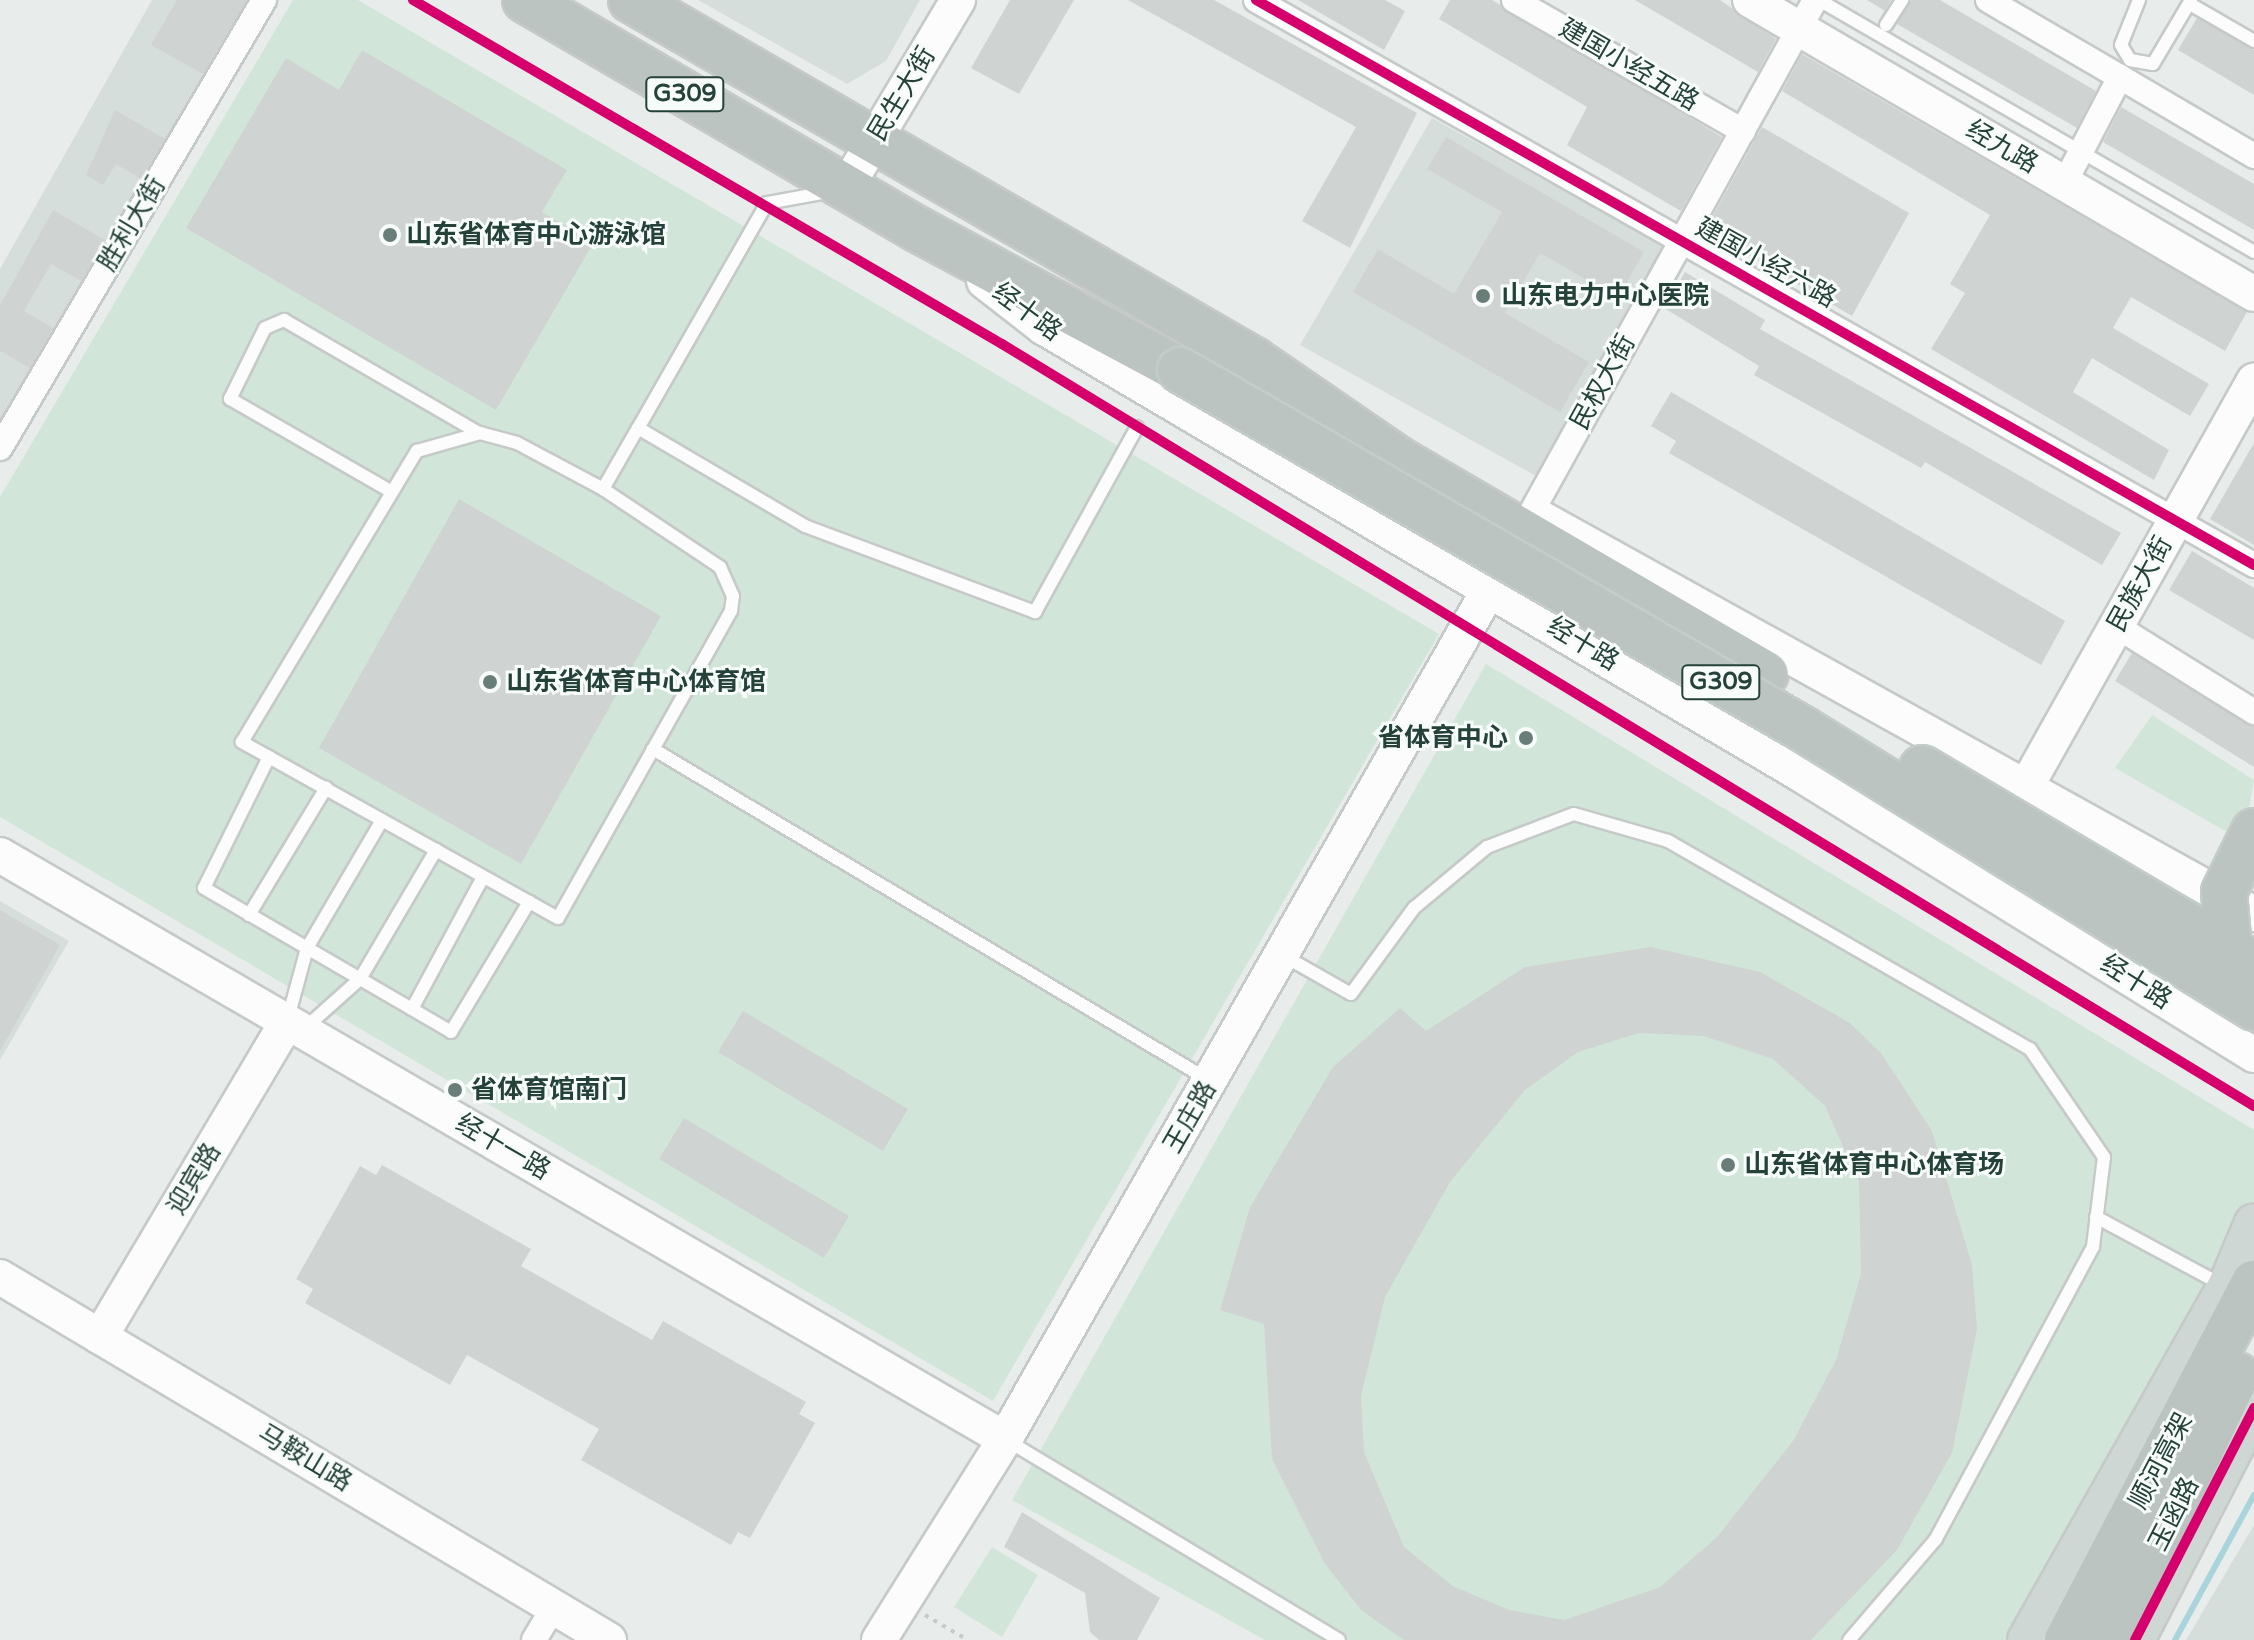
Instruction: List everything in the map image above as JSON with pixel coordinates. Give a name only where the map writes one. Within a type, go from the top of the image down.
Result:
[{"type":"highway","name":"经十路","points":[[525,0],[917,229],[1180,370],[1803,729],[2254,1006]]},
{"type":"highway","name":"G309","points":[[631,0],[876,138],[1254,360],[1398,459],[1766,674],[2142,902],[2254,964]]},
{"type":"highway","points":[[2254,831],[2232,867],[2224,920],[2232,973],[2254,1006]]},
{"type":"highway","points":[[2142,902],[2189,916],[2254,915]]},
{"type":"highway","name":"顺河高架","points":[[2067,1640],[2240,1285]]},
{"type":"highway","name":"顺河高架","points":[[2110,1640],[2254,1340]]},
{"type":"main road","name":"民生大街","points":[[846,188],[958,0]]},
{"type":"main road","name":"经九路","points":[[1750,0],[1811,10],[2064,184],[2254,294]]},
{"type":"main road","name":"经十路","points":[[917,229],[1043,327],[1490,588],[2254,1055]]},
{"type":"main road","points":[[1254,360],[2254,915]]},
{"type":"main road","name":"民族大街","points":[[2026,787],[2254,381]]},
{"type":"main road","name":"王庄路","points":[[879,1640],[1005,1439],[1490,588]]},
{"type":"main road","points":[[2024,913],[2081,925],[2108,911],[2116,893],[2112,866],[2079,817]]},
{"type":"main road","name":"经十一路","points":[[0,855],[1005,1439]]},
{"type":"main road","name":"迎宾路","points":[[108,1342],[295,1026]]},
{"type":"main road","points":[[2027,1640],[2240,1285],[2254,1223]]},
{"type":"main road","name":"马鞍山路","points":[[0,1277],[555,1605],[609,1640]]},
{"type":"main road","name":"玉函路","points":[[2135,1640],[2254,1408]]},
{"type":"street","name":"胜利大街","points":[[0,448],[264,0]]},
{"type":"street","name":"建国小经六路","points":[[1256,0],[2254,565]]},
{"type":"street","name":"建国小经五路","points":[[1514,0],[1743,131]]},
{"type":"street","points":[[1988,0],[2125,68],[2254,156]]},
{"type":"street","name":"民权大街","points":[[1531,513],[1811,10]]},
{"type":"street","points":[[2064,184],[2125,68]]},
{"type":"street","points":[[2116,626],[2254,712]]},
{"type":"street","points":[[534,1640],[555,1605]]},
{"type":"lane","points":[[1886,25],[1902,0]]},
{"type":"lane","points":[[2139,0],[2122,30],[2125,68],[2153,64],[2190,2],[2254,41]]},
{"type":"lane","points":[[1811,10],[2081,152],[2254,252]]},
{"type":"lane","points":[[603,489],[767,203],[846,188]]},
{"type":"lane","points":[[392,492],[230,399],[265,328],[284,320],[480,433],[517,443],[603,489],[720,567],[733,596],[731,611],[558,918],[242,742],[417,451],[480,433]]},
{"type":"lane","points":[[638,428],[805,526],[1035,612],[1137,427]]},
{"type":"lane","points":[[653,749],[1210,1081]]},
{"type":"lane","points":[[269,757],[204,888],[451,1032],[529,902]]},
{"type":"lane","points":[[249,915],[326,788]]},
{"type":"lane","points":[[1282,955],[1351,994],[1414,908],[1487,847],[1574,814],[1668,841],[2030,1049],[2104,1157],[2093,1247],[1936,1539],[1849,1640]]},
{"type":"lane","points":[[295,1026],[307,948],[382,820]]},
{"type":"lane","points":[[295,1026],[360,979],[436,850]]},
{"type":"lane","points":[[412,1009],[483,877]]},
{"type":"lane","points":[[2096,1217],[2240,1285]]},
{"type":"lane","points":[[1005,1439],[1339,1640]]},
{"type":"path","points":[[923,1614],[968,1640]]},
{"type":"shaded area","points":[[152,0],[253,0],[0,435],[0,269]]},
{"type":"shaded area","points":[[698,0],[920,0],[886,61],[847,84]]},
{"type":"shaded area","name":"山东电力中心医院","points":[[1432,118],[1665,247],[1536,476],[1300,345]]},
{"type":"shaded area","points":[[0,901],[69,941],[0,1060]]},
{"type":"shaded area","points":[[2254,1525],[2254,1640],[2186,1640]]},
{"type":"green space","points":[[293,0],[358,0],[1439,634],[993,1401],[0,817],[0,497]]},
{"type":"green space","name":"山东省体育中心体育场","points":[[1486,664],[2254,1130],[2254,1200],[2011,1640],[1265,1640],[1012,1500]]},
{"type":"green space","points":[[2152,715],[2254,780],[2247,819],[2227,832],[2115,768]]},
{"type":"green space","points":[[992,1547],[1038,1575],[1002,1637],[954,1607]]},
{"type":"building","points":[[177,0],[247,0],[203,74],[151,45]]},
{"type":"building","points":[[1010,0],[1074,0],[1019,94],[971,68]]},
{"type":"building","points":[[1128,0],[1214,0],[1417,113],[1350,248],[1302,221],[1356,127]]},
{"type":"building","points":[[1298,0],[1385,0],[1405,11],[1384,50]]},
{"type":"building","points":[[1450,0],[1492,0],[1722,137],[1681,211],[1567,145],[1587,107],[1439,19]]},
{"type":"building","points":[[1635,0],[1720,0],[1776,39],[1758,72]]},
{"type":"building","points":[[1867,0],[1891,0],[1885,11]]},
{"type":"building","points":[[1911,0],[1940,0],[2096,91],[2077,128],[1897,24]]},
{"type":"building","points":[[2197,18],[2254,50],[2254,95],[2178,50]]},
{"type":"building","name":"山东省体育中心游泳馆","points":[[362,50],[567,170],[542,212],[594,242],[496,410],[186,228],[286,58],[339,90]]},
{"type":"building","points":[[1802,54],[2247,312],[2225,351],[2131,297],[2113,328],[2209,384],[2190,416],[2092,358],[2073,392],[2169,450],[2154,480],[1931,349],[1965,293],[1950,284],[1990,215],[1782,91]]},
{"type":"building","points":[[2121,107],[2254,184],[2254,230],[2103,142]]},
{"type":"building","points":[[115,110],[165,139],[141,179],[116,164],[103,185],[86,175]]},
{"type":"building","points":[[1762,127],[1909,213],[1852,316],[1705,230]]},
{"type":"building","points":[[1446,137],[1644,252],[1618,298],[1540,253],[1505,313],[1589,362],[1560,412],[1353,292],[1378,249],[1454,294],[1502,212],[1427,169]]},
{"type":"building","points":[[53,210],[105,240],[81,281],[51,264],[24,311],[53,328],[30,368],[0,351],[0,305]]},
{"type":"building","points":[[1685,272],[1765,320],[1760,329],[2121,533],[2102,565],[1925,462],[1921,468],[1754,375],[1759,366],[1664,308]]},
{"type":"building","points":[[1671,392],[2065,621],[2041,665],[1669,453],[1676,441],[1651,426]]},
{"type":"building","points":[[2254,443],[2254,545],[2210,519]]},
{"type":"building","name":"山东省体育中心体育馆","points":[[459,499],[661,616],[521,864],[319,748]]},
{"type":"building","points":[[2192,551],[2254,588],[2254,640],[2169,590]]},
{"type":"building","points":[[2132,653],[2254,727],[2254,767],[2115,681]]},
{"type":"building","points":[[0,910],[60,945],[0,1051]]},
{"type":"building","points":[[1651,947],[1760,972],[1850,1023],[1881,1053],[1932,1131],[1972,1265],[1977,1329],[1952,1453],[1897,1550],[1811,1640],[1404,1640],[1362,1611],[1325,1564],[1272,1459],[1264,1324],[1220,1310],[1250,1207],[1333,1067],[1400,1008],[1426,1031],[1525,967]],"holes":[[[1639,1033],[1703,1036],[1773,1059],[1825,1106],[1859,1182],[1861,1274],[1836,1360],[1793,1441],[1717,1537],[1660,1587],[1564,1620],[1509,1610],[1453,1586],[1404,1547],[1364,1452],[1361,1396],[1385,1297],[1450,1182],[1525,1090],[1578,1052]]]},
{"type":"building","points":[[743,1011],[908,1109],[883,1151],[718,1052]]},
{"type":"building","points":[[684,1118],[849,1216],[824,1258],[659,1159]]},
{"type":"building","points":[[382,1165],[531,1249],[521,1266],[652,1340],[663,1321],[806,1402],[799,1414],[815,1423],[750,1538],[738,1532],[731,1545],[581,1460],[599,1429],[467,1355],[450,1385],[305,1303],[313,1289],[296,1279],[360,1166],[376,1175]]},
{"type":"building","points":[[1022,1512],[1160,1598],[1137,1640],[1099,1640],[1090,1632],[1085,1593],[1004,1547]]},
{"type":"waterway","points":[[2175,1640],[2254,1495]]},
{"type":"cycle path","points":[[413,0],[1002,344],[2254,1106]]},
{"type":"cycle path","points":[[1256,0],[2254,565]]},
{"type":"cycle path","points":[[2135,1640],[2254,1408]]},
{"type":"place","name":"山东省体育中心游泳馆","points":[[390,235]]},
{"type":"place","name":"山东电力中心医院","points":[[1483,296]]},
{"type":"place","name":"山东省体育中心体育馆","points":[[490,682]]},
{"type":"place","name":"省体育中心","points":[[1526,738]]},
{"type":"place","name":"省体育馆南门","points":[[455,1090]]},
{"type":"place","name":"山东省体育中心体育场","points":[[1728,1165]]}]
